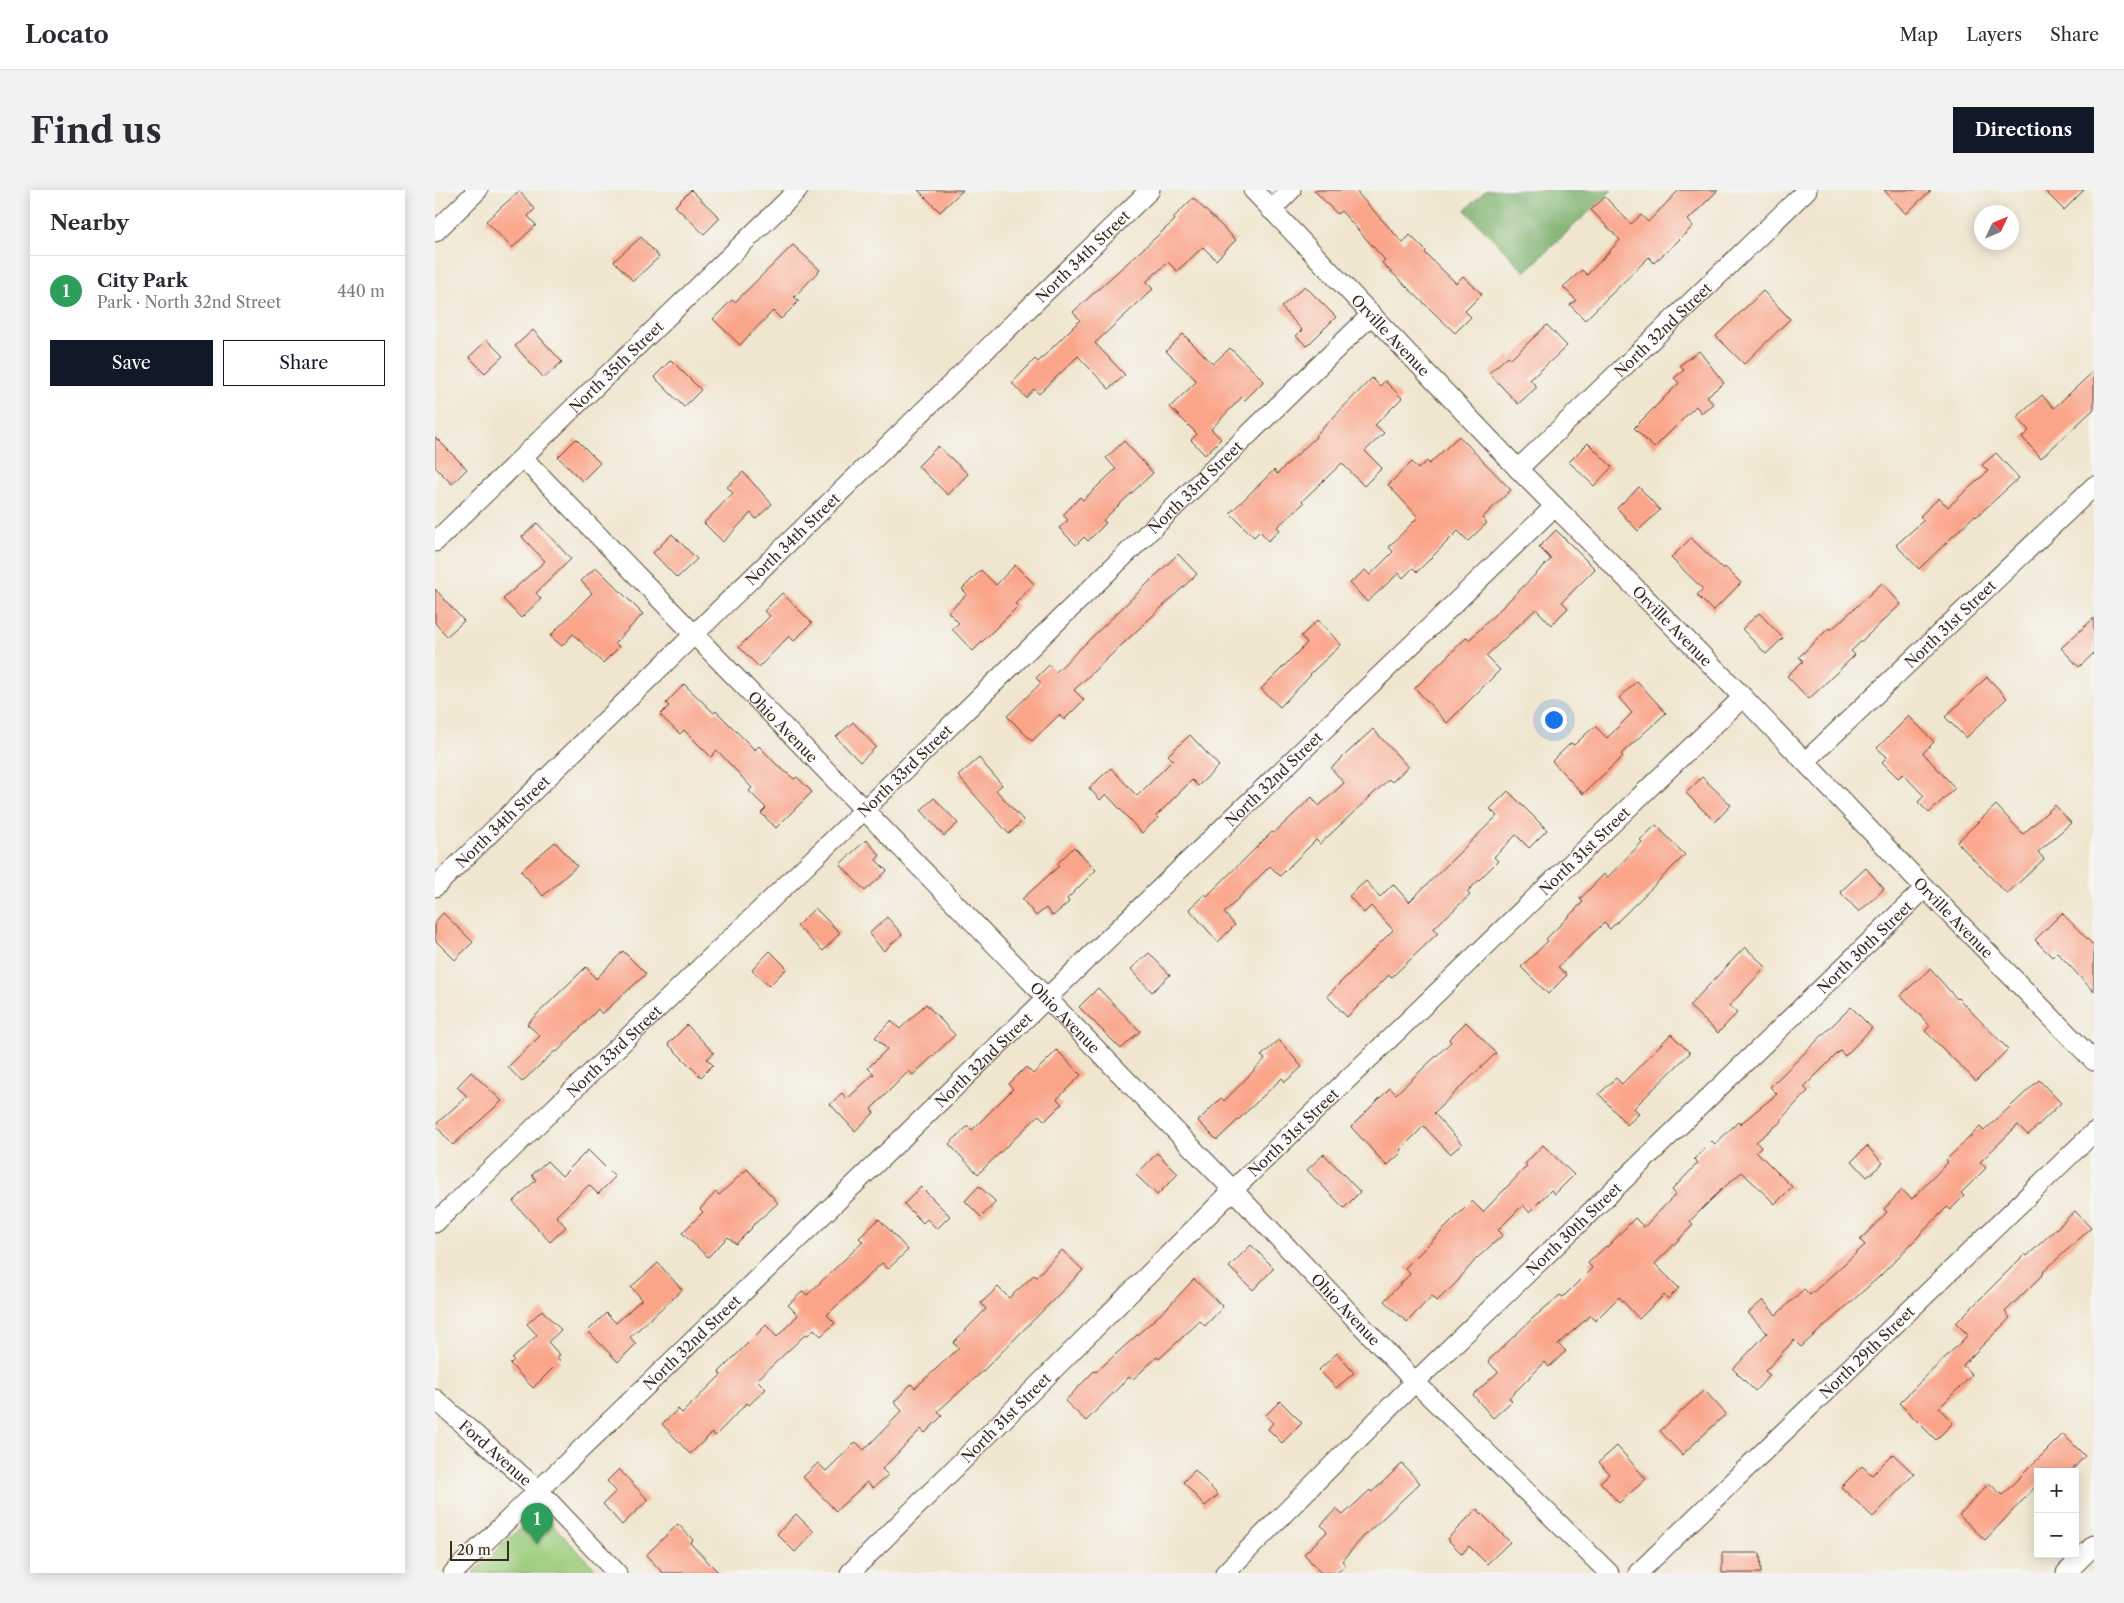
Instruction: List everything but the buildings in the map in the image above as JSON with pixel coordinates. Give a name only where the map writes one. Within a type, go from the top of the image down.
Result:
[{"type":"street","points":[[435,232],[478,190]]},
{"type":"street","name":"North 35th Street","points":[[435,542],[798,190]]},
{"type":"street","name":"North 34th Street","points":[[435,887],[1150,190]]},
{"type":"street","name":"Orville Avenue","points":[[1253,190],[1518,468],[1806,761],[1925,888],[2093,1057]]},
{"type":"street","points":[[1271,210],[1291,190]]},
{"type":"street","name":"North 32nd Street","points":[[1518,468],[1807,190]]},
{"type":"street","name":"North 33rd Street","points":[[435,1223],[863,811],[1372,314]]},
{"type":"street","name":"Ohio Avenue","points":[[523,458],[863,811],[1233,1190],[1415,1382],[1609,1573]]},
{"type":"street","name":"North 31st Street","points":[[1806,761],[2094,486]]},
{"type":"street","name":"North 32nd Street","points":[[453,1573],[1555,506]]},
{"type":"street","name":"North 31st Street","points":[[850,1573],[1233,1190],[1743,697]]},
{"type":"street","name":"North 30th Street","points":[[1225,1573],[1415,1382],[1925,888]]},
{"type":"street","name":"North 29th Street","points":[[1638,1573],[2094,1132]]},
{"type":"street","name":"Ford Avenue","points":[[435,1399],[539,1491],[617,1573]]},
{"type":"street","points":[[2066,1573],[2094,1545]]},
{"type":"green space","points":[[1486,190],[1612,190],[1525,272],[1465,210]]},
{"type":"green space","points":[[534,1515],[543,1515],[599,1573],[473,1573]]},
{"type":"place","name":"City Park","points":[[537,1544]]}]
